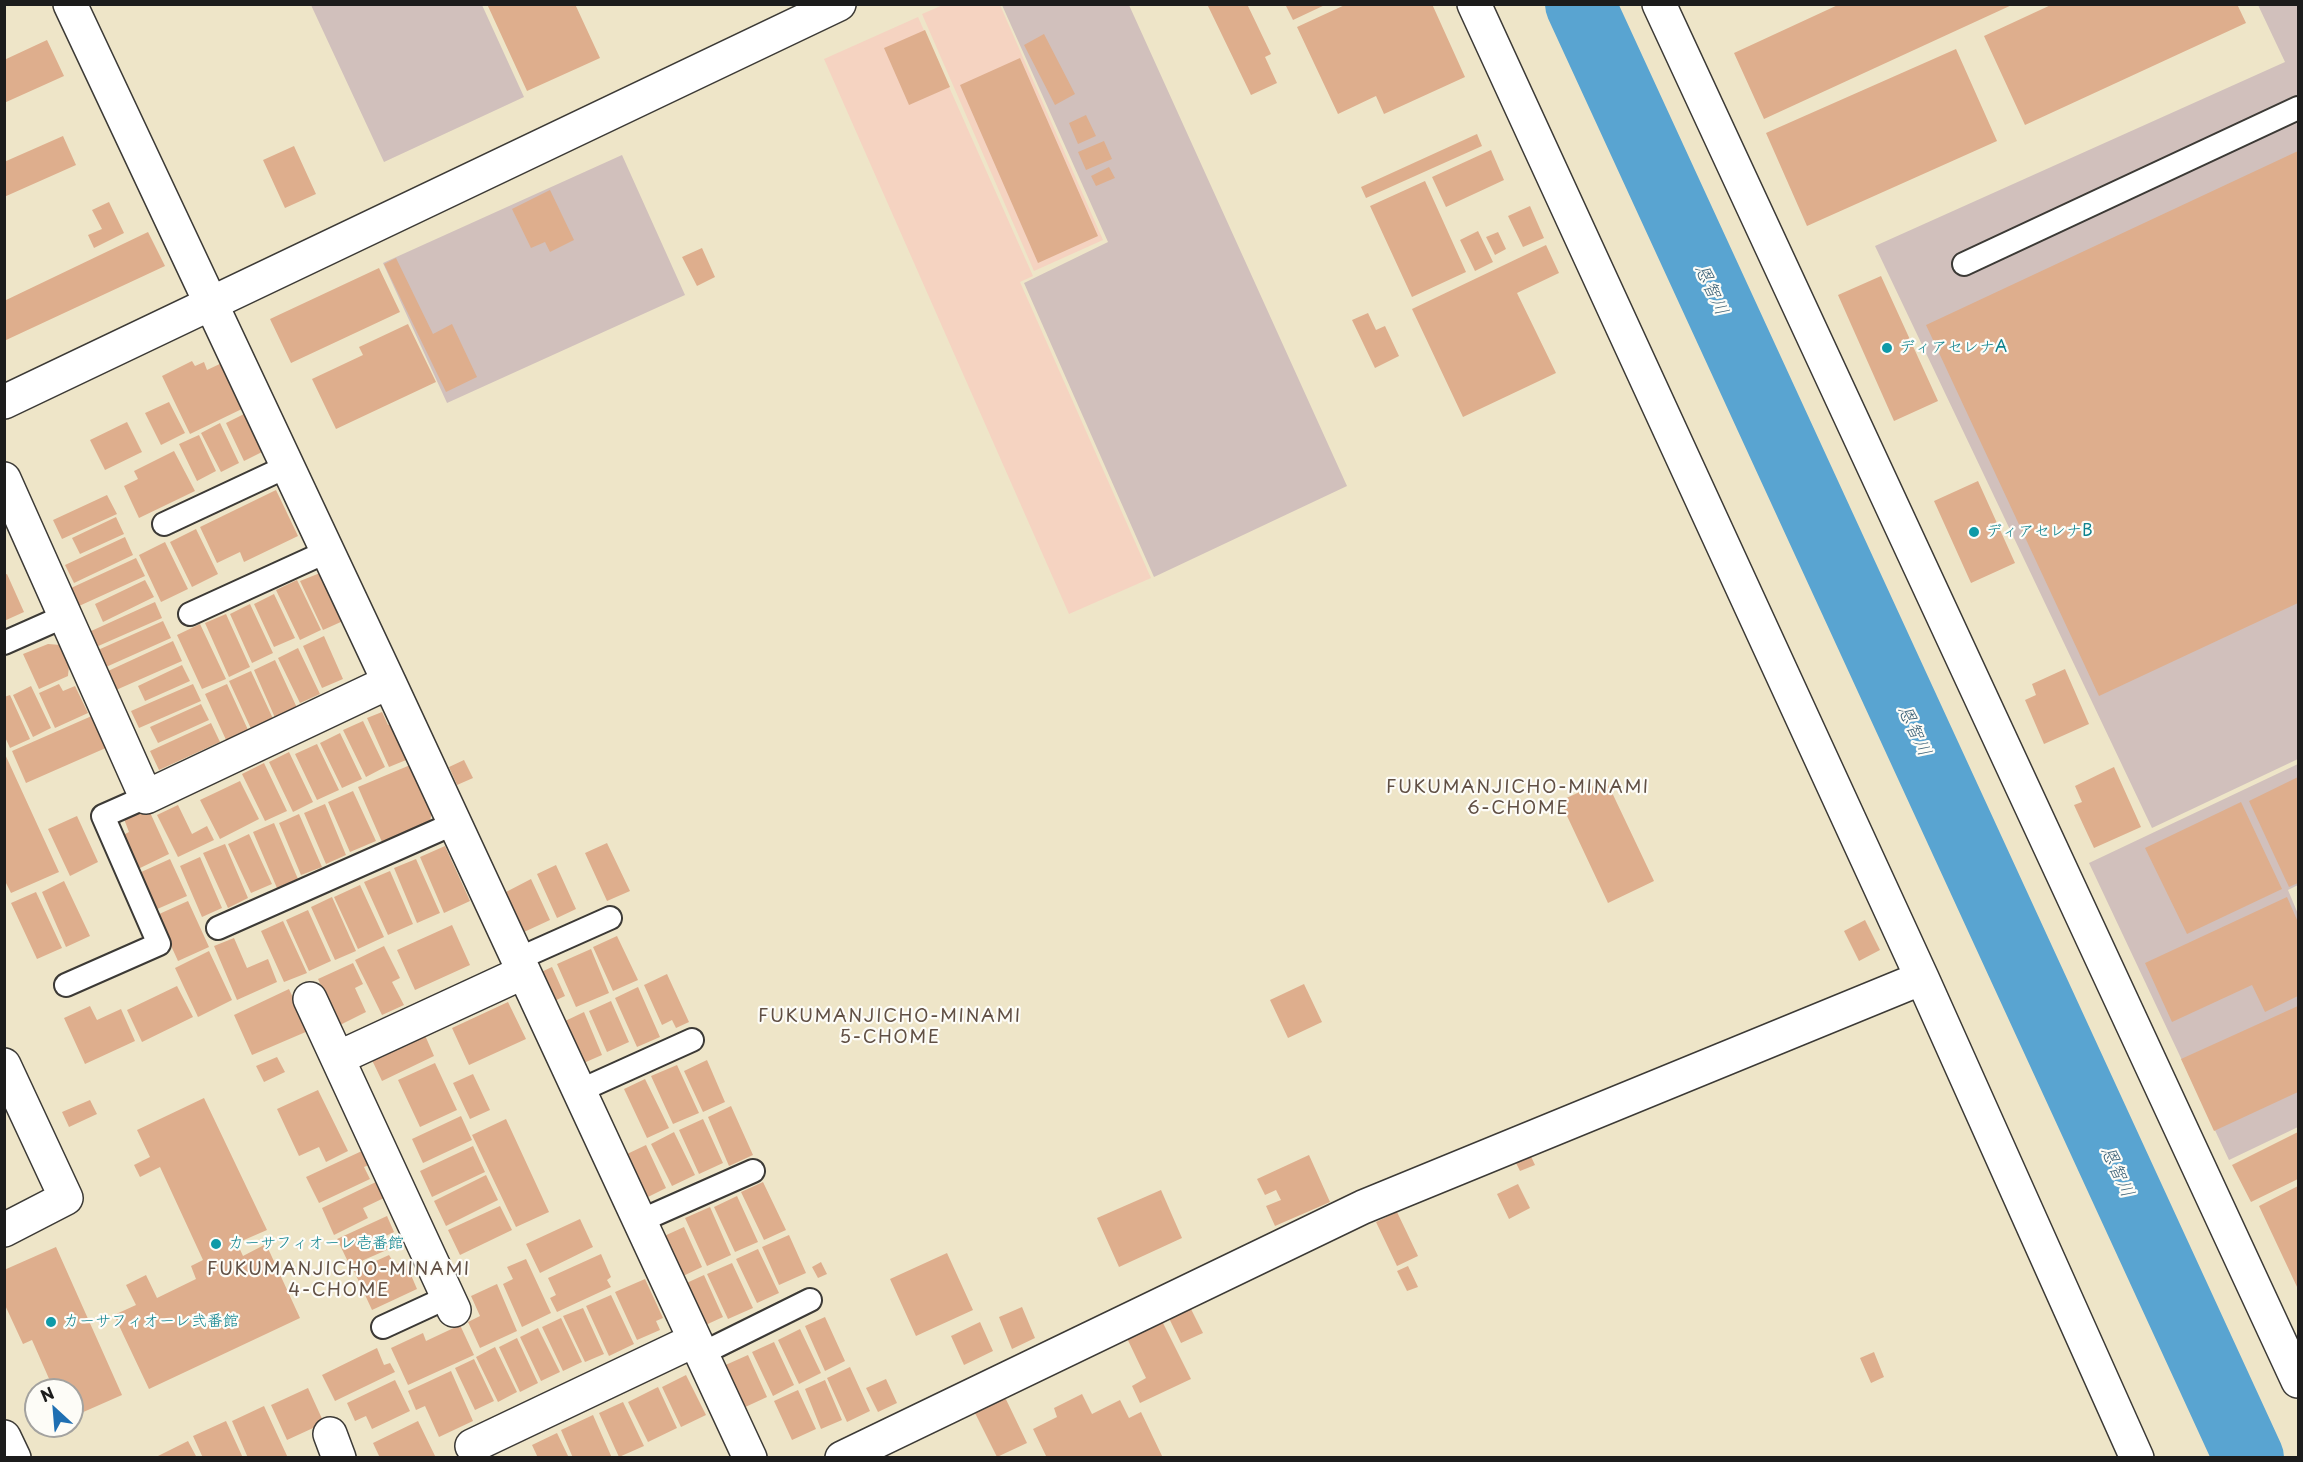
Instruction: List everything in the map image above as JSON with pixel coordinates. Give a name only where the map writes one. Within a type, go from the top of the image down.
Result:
[{"type":"street","points":[[70,4],[328,551],[750,1458]]},
{"type":"street","points":[[4,402],[212,304],[805,12],[839,4]]},
{"type":"street","points":[[1474,4],[1922,978],[2137,1458]]},
{"type":"street","points":[[1659,4],[2298,1382]]},
{"type":"street","points":[[4,479],[146,797],[389,682]]},
{"type":"street","points":[[338,1058],[521,965]]},
{"type":"street","points":[[842,1458],[1363,1207],[1922,978]]},
{"type":"street","points":[[310,999],[451,1304]]},
{"type":"street","points":[[4,1065],[66,1197],[4,1230]]},
{"type":"street","points":[[472,1446],[698,1347]]},
{"type":"street","points":[[4,1437],[14,1458]]},
{"type":"lane","points":[[1964,264],[2298,108]]},
{"type":"lane","points":[[164,524],[288,466]]},
{"type":"lane","points":[[189,614],[328,551]]},
{"type":"lane","points":[[4,643],[65,616]]},
{"type":"lane","points":[[66,984],[159,944],[103,816],[146,797]]},
{"type":"lane","points":[[218,928],[455,823]]},
{"type":"lane","points":[[521,965],[610,918]]},
{"type":"lane","points":[[579,1091],[692,1040]]},
{"type":"lane","points":[[640,1221],[753,1171]]},
{"type":"lane","points":[[698,1347],[810,1300]]},
{"type":"lane","points":[[383,1328],[451,1304]]},
{"type":"shaded area","points":[[311,5],[482,5],[524,97],[384,162]]},
{"type":"shaded area","points":[[943,5],[1000,5],[1103,240],[1034,271],[922,14]]},
{"type":"shaded area","points":[[1002,5],[1129,5],[1347,486],[1154,577],[1024,283],[1108,242]]},
{"type":"shaded area","points":[[2258,5],[2298,5],[2298,759],[2152,828],[1875,246],[2285,62]]},
{"type":"shaded area","points":[[918,17],[1033,276],[1020,282],[1151,578],[1069,614],[824,59]]},
{"type":"shaded area","points":[[622,155],[685,295],[447,403],[383,263]]},
{"type":"shaded area","points":[[2298,764],[2298,885],[2288,890],[2298,914],[2298,1127],[2229,1160],[2089,863]]},
{"type":"building","points":[[487,4],[575,4],[600,58],[527,91]]},
{"type":"building","points":[[1207,4],[1247,4],[1271,54],[1265,57],[1277,83],[1251,95]]},
{"type":"building","points":[[1285,4],[1327,4],[1293,20]]},
{"type":"building","points":[[1347,4],[1432,4],[1465,77],[1384,114],[1376,96],[1338,114],[1297,27]]},
{"type":"building","points":[[1840,4],[2014,4],[1764,119],[1734,53]]},
{"type":"building","points":[[2053,4],[2237,4],[2246,23],[2025,125],[1984,36]]},
{"type":"building","points":[[925,30],[950,87],[909,105],[884,48]]},
{"type":"building","points":[[1044,34],[1075,94],[1055,105],[1024,45]]},
{"type":"building","points":[[47,40],[64,76],[4,103],[4,60]]},
{"type":"building","points":[[1956,49],[1997,141],[1807,226],[1766,133]]},
{"type":"building","points":[[1020,58],[1098,236],[1038,263],[960,85]]},
{"type":"building","points":[[1086,115],[1096,136],[1078,144],[1069,123]]},
{"type":"building","points":[[1477,134],[1482,146],[1366,198],[1361,187]]},
{"type":"building","points":[[63,136],[76,165],[4,197],[4,162]]},
{"type":"building","points":[[1104,141],[1112,159],[1086,170],[1078,152]]},
{"type":"building","points":[[294,146],[316,194],[285,208],[263,160]]},
{"type":"building","points":[[1491,150],[1504,180],[1446,207],[1432,177]]},
{"type":"building","points":[[2298,151],[2298,603],[2099,696],[1926,325]]},
{"type":"building","points":[[1109,167],[1115,178],[1096,186],[1091,176]]},
{"type":"building","points":[[1425,181],[1466,272],[1412,297],[1370,206]]},
{"type":"building","points":[[550,190],[574,240],[550,252],[545,242],[531,248],[512,209]]},
{"type":"building","points":[[109,202],[124,233],[94,248],[88,235],[102,229],[92,210]]},
{"type":"building","points":[[1530,206],[1544,238],[1523,247],[1508,216]]},
{"type":"building","points":[[1478,231],[1493,262],[1475,271],[1460,240]]},
{"type":"building","points":[[148,232],[165,266],[4,341],[4,301]]},
{"type":"building","points":[[1498,232],[1506,249],[1495,255],[1486,237]]},
{"type":"building","points":[[1546,245],[1559,273],[1517,293],[1556,373],[1463,417],[1412,309]]},
{"type":"building","points":[[702,248],[715,277],[697,286],[682,257]]},
{"type":"building","points":[[396,258],[433,334],[452,324],[477,377],[446,392],[384,264]]},
{"type":"building","points":[[379,268],[400,312],[291,363],[270,319]]},
{"type":"building","name":"ディアセレナA","points":[[1881,276],[1938,401],[1894,421],[1838,295]]},
{"type":"building","points":[[1368,313],[1376,330],[1385,326],[1399,356],[1375,368],[1352,320]]},
{"type":"building","points":[[408,324],[436,382],[336,429],[312,379],[363,355],[359,347]]},
{"type":"building","points":[[192,361],[195,366],[204,362],[207,370],[224,362],[246,407],[190,434],[162,376]]},
{"type":"building","points":[[169,402],[185,433],[161,445],[145,413]]},
{"type":"building","points":[[248,412],[266,450],[244,461],[226,423]]},
{"type":"building","points":[[127,422],[142,452],[105,470],[90,440]]},
{"type":"building","points":[[220,423],[239,463],[221,472],[201,433]]},
{"type":"building","points":[[199,435],[216,471],[197,481],[179,444]]},
{"type":"building","points":[[174,451],[195,491],[139,518],[124,486],[138,479],[134,471]]},
{"type":"building","name":"ディアセレナB","points":[[1978,481],[2015,563],[1971,583],[1934,501]]},
{"type":"building","points":[[276,490],[298,536],[244,562],[240,552],[217,563],[200,527]]},
{"type":"building","points":[[107,495],[117,514],[62,539],[53,520]]},
{"type":"building","points":[[116,517],[124,534],[80,554],[72,538]]},
{"type":"building","points":[[196,529],[218,574],[192,587],[170,542]]},
{"type":"building","points":[[125,537],[133,555],[74,583],[65,565]]},
{"type":"building","points":[[165,542],[188,589],[161,602],[139,555]]},
{"type":"building","points":[[136,558],[145,576],[79,606],[71,588]]},
{"type":"building","points":[[320,573],[343,621],[323,630],[300,581]]},
{"type":"building","points":[[7,574],[24,612],[4,621],[4,575]]},
{"type":"building","points":[[145,580],[154,597],[103,622],[95,604]]},
{"type":"building","points":[[297,580],[321,630],[300,640],[276,590]]},
{"type":"building","points":[[274,594],[295,638],[274,647],[254,604]]},
{"type":"building","points":[[155,602],[162,618],[96,647],[89,632]]},
{"type":"building","points":[[250,604],[273,653],[252,663],[230,614]]},
{"type":"building","points":[[226,614],[250,667],[229,677],[205,623]]},
{"type":"building","points":[[163,621],[171,638],[106,667],[98,650]]},
{"type":"building","points":[[200,624],[226,679],[202,689],[177,635]]},
{"type":"building","points":[[324,636],[343,679],[322,688],[303,646]]},
{"type":"building","points":[[173,641],[182,661],[116,690],[108,671]]},
{"type":"building","points":[[48,644],[61,645],[69,665],[68,676],[39,689],[23,654]]},
{"type":"building","points":[[298,648],[320,694],[300,703],[278,658]]},
{"type":"building","points":[[275,660],[298,710],[276,720],[254,670]]},
{"type":"building","points":[[182,665],[190,681],[145,701],[138,686]]},
{"type":"building","points":[[2065,669],[2089,724],[2044,744],[2025,700],[2036,695],[2032,684]]},
{"type":"building","points":[[251,671],[275,723],[253,733],[229,681]]},
{"type":"building","points":[[59,684],[63,691],[75,686],[88,713],[55,728],[39,693]]},
{"type":"building","points":[[193,684],[201,701],[139,728],[131,711]]},
{"type":"building","points":[[227,684],[249,732],[227,742],[205,694]]},
{"type":"building","points":[[31,686],[51,728],[33,737],[13,695]]},
{"type":"building","points":[[10,695],[30,739],[10,748],[4,735],[4,697]]},
{"type":"building","points":[[201,704],[209,720],[158,743],[150,727]]},
{"type":"building","points":[[382,712],[388,725],[395,722],[411,758],[389,767],[367,718]]},
{"type":"building","points":[[94,715],[108,747],[26,783],[12,751]]},
{"type":"building","points":[[363,721],[385,767],[366,777],[343,730]]},
{"type":"building","points":[[211,723],[220,742],[159,770],[150,751]]},
{"type":"building","points":[[340,733],[362,779],[342,788],[320,743]]},
{"type":"building","points":[[317,744],[339,790],[317,800],[295,754]]},
{"type":"building","points":[[4,752],[59,872],[11,893],[4,879]]},
{"type":"building","points":[[289,752],[313,802],[293,812],[269,762]]},
{"type":"building","points":[[464,760],[473,778],[457,785],[449,767]]},
{"type":"building","points":[[264,763],[287,811],[265,821],[242,774]]},
{"type":"building","points":[[415,763],[433,805],[430,822],[382,842],[358,787]]},
{"type":"building","points":[[2114,767],[2141,827],[2094,848],[2074,805],[2082,802],[2075,786]]},
{"type":"building","points":[[2298,777],[2298,883],[2289,887],[2249,801]]},
{"type":"building","points":[[1606,780],[1654,881],[1608,903],[1560,801]]},
{"type":"building","points":[[240,781],[259,819],[220,839],[200,800]]},
{"type":"building","points":[[353,791],[376,841],[350,852],[328,802]]},
{"type":"building","points":[[2241,802],[2282,889],[2187,934],[2145,848]]},
{"type":"building","points":[[325,804],[346,855],[326,864],[304,813]]},
{"type":"building","points":[[178,805],[192,834],[207,826],[214,840],[178,857],[157,815]]},
{"type":"building","points":[[148,808],[169,854],[138,869],[123,835],[129,832],[124,819]]},
{"type":"building","points":[[299,814],[322,867],[301,875],[279,823]]},
{"type":"building","points":[[77,816],[98,862],[70,876],[48,829]]},
{"type":"building","points":[[274,823],[298,879],[277,888],[253,832]]},
{"type":"building","points":[[249,834],[272,884],[251,893],[228,844]]},
{"type":"building","points":[[607,843],[630,891],[607,901],[585,853]]},
{"type":"building","points":[[225,844],[248,898],[228,908],[203,853]]},
{"type":"building","points":[[445,846],[470,901],[444,913],[420,857]]},
{"type":"building","points":[[200,857],[222,908],[202,917],[180,866]]},
{"type":"building","points":[[170,859],[187,896],[155,910],[139,873]]},
{"type":"building","points":[[416,859],[440,913],[417,923],[394,868]]},
{"type":"building","points":[[556,865],[576,909],[557,918],[537,874]]},
{"type":"building","points":[[390,871],[413,924],[388,935],[364,882]]},
{"type":"building","points":[[531,879],[550,920],[524,932],[506,892]]},
{"type":"building","points":[[64,881],[90,936],[66,947],[42,892]]},
{"type":"building","points":[[360,885],[384,937],[358,949],[334,897]]},
{"type":"building","points":[[36,892],[62,948],[37,959],[11,903]]},
{"type":"building","points":[[332,897],[356,951],[335,960],[311,907]]},
{"type":"building","points":[[2287,897],[2298,922],[2298,996],[2265,1012],[2252,985],[2172,1022],[2145,963]]},
{"type":"building","points":[[188,901],[209,947],[178,961],[157,915]]},
{"type":"building","points":[[308,910],[331,961],[309,971],[286,920]]},
{"type":"building","points":[[1865,920],[1880,950],[1859,961],[1844,931]]},
{"type":"building","points":[[283,921],[307,973],[284,982],[261,931]]},
{"type":"building","points":[[452,925],[470,965],[415,990],[397,950]]},
{"type":"building","points":[[617,936],[638,980],[613,991],[593,947]]},
{"type":"building","points":[[234,938],[247,968],[268,959],[277,982],[237,1000],[214,946]]},
{"type":"building","points":[[384,946],[400,978],[392,982],[404,1005],[382,1015],[355,960]]},
{"type":"building","points":[[591,949],[609,993],[576,1007],[557,964]]},
{"type":"building","points":[[209,951],[232,1000],[198,1017],[175,968]]},
{"type":"building","points":[[353,963],[363,984],[355,988],[366,1012],[340,1025],[318,979]]},
{"type":"building","points":[[552,967],[565,996],[550,1003],[537,974]]},
{"type":"building","points":[[667,974],[689,1022],[676,1028],[672,1020],[662,1025],[644,985]]},
{"type":"building","points":[[1304,984],[1322,1022],[1288,1038],[1270,1000]]},
{"type":"building","points":[[177,986],[193,1017],[142,1042],[127,1010]]},
{"type":"building","points":[[638,987],[660,1037],[637,1047],[615,998]]},
{"type":"building","points":[[289,989],[308,1031],[252,1055],[234,1015]]},
{"type":"building","points":[[611,1001],[629,1042],[607,1052],[589,1011]]},
{"type":"building","points":[[508,1002],[526,1039],[469,1065],[452,1028]]},
{"type":"building","points":[[90,1006],[97,1020],[121,1009],[135,1041],[85,1064],[64,1018]]},
{"type":"building","points":[[2298,1006],[2298,1092],[2214,1131],[2181,1059]]},
{"type":"building","points":[[584,1012],[602,1055],[579,1065],[561,1023]]},
{"type":"building","points":[[424,1033],[434,1056],[382,1081],[371,1058]]},
{"type":"building","points":[[277,1057],[285,1072],[264,1082],[256,1066]]},
{"type":"building","points":[[707,1060],[725,1102],[703,1112],[684,1071]]},
{"type":"building","points":[[435,1063],[457,1110],[420,1127],[398,1080]]},
{"type":"building","points":[[677,1065],[699,1113],[673,1124],[651,1076]]},
{"type":"building","points":[[473,1074],[490,1110],[470,1119],[453,1083]]},
{"type":"building","points":[[645,1079],[669,1128],[647,1138],[624,1089]]},
{"type":"building","points":[[318,1090],[348,1151],[326,1162],[319,1147],[299,1156],[277,1109]]},
{"type":"building","name":"カーサフィオーレ壱番館","points":[[204,1098],[267,1230],[237,1243],[243,1256],[266,1244],[300,1318],[149,1389],[114,1315],[136,1305],[126,1285],[146,1275],[157,1298],[196,1279],[191,1266],[203,1260],[160,1167],[140,1177],[134,1165],[150,1157],[137,1130]]},
{"type":"building","points":[[90,1100],[97,1114],[69,1127],[62,1112]]},
{"type":"building","points":[[731,1106],[753,1155],[729,1166],[708,1117]]},
{"type":"building","points":[[461,1116],[472,1140],[423,1163],[412,1139]]},
{"type":"building","points":[[506,1119],[549,1212],[516,1227],[472,1135]]},
{"type":"building","points":[[703,1119],[723,1163],[699,1174],[679,1130]]},
{"type":"building","points":[[674,1132],[695,1175],[672,1186],[651,1144]]},
{"type":"building","points":[[2298,1132],[2298,1179],[2251,1202],[2232,1165]]},
{"type":"building","points":[[646,1145],[666,1188],[646,1198],[625,1155]]},
{"type":"building","points":[[473,1146],[485,1172],[432,1197],[420,1171]]},
{"type":"building","points":[[1526,1146],[1535,1165],[1520,1171],[1511,1153]]},
{"type":"building","points":[[364,1150],[371,1164],[364,1167],[370,1179],[319,1203],[306,1177]]},
{"type":"building","points":[[1309,1155],[1330,1202],[1275,1226],[1266,1206],[1281,1200],[1276,1190],[1265,1195],[1257,1179]]},
{"type":"building","points":[[486,1175],[498,1200],[446,1226],[434,1201]]},
{"type":"building","points":[[378,1181],[386,1197],[363,1208],[368,1218],[334,1235],[322,1208]]},
{"type":"building","points":[[763,1182],[786,1230],[764,1240],[741,1192]]},
{"type":"building","points":[[1518,1184],[1530,1208],[1509,1219],[1497,1194]]},
{"type":"building","points":[[2298,1186],[2298,1289],[2259,1206]]},
{"type":"building","points":[[1161,1190],[1182,1238],[1119,1267],[1097,1218]]},
{"type":"building","points":[[737,1196],[758,1242],[735,1252],[714,1207]]},
{"type":"building","points":[[500,1206],[512,1230],[460,1255],[448,1230]]},
{"type":"building","points":[[710,1207],[731,1255],[707,1266],[685,1218]]},
{"type":"building","points":[[1397,1212],[1418,1256],[1397,1266],[1376,1222]]},
{"type":"building","points":[[387,1216],[394,1232],[384,1237],[389,1249],[350,1266],[337,1239]]},
{"type":"building","points":[[580,1219],[593,1247],[540,1273],[526,1244]]},
{"type":"building","points":[[684,1227],[702,1267],[681,1277],[662,1237]]},
{"type":"building","points":[[789,1235],[806,1273],[779,1285],[762,1247]]},
{"type":"building","name":"カーサフィオーレ弐番館","points":[[56,1247],[122,1395],[84,1412],[84,1378],[49,1378],[32,1340],[23,1344],[4,1303],[4,1270]]},
{"type":"building","points":[[758,1249],[779,1293],[757,1303],[736,1259]]},
{"type":"building","points":[[947,1253],[973,1310],[916,1336],[890,1279]]},
{"type":"building","points":[[601,1254],[611,1277],[607,1280],[611,1287],[557,1312],[550,1298],[556,1295],[548,1278]]},
{"type":"building","points":[[389,1255],[395,1265],[405,1261],[417,1289],[372,1310],[354,1271]]},
{"type":"building","points":[[526,1259],[551,1313],[522,1327],[503,1284],[513,1279],[507,1267]]},
{"type":"building","points":[[821,1262],[827,1274],[818,1278],[812,1267]]},
{"type":"building","points":[[732,1263],[753,1308],[728,1319],[707,1274]]},
{"type":"building","points":[[1408,1266],[1418,1287],[1407,1291],[1397,1271]]},
{"type":"building","points":[[704,1275],[723,1317],[699,1328],[680,1286]]},
{"type":"building","points":[[645,1279],[663,1318],[656,1321],[660,1330],[637,1340],[615,1292]]},
{"type":"building","points":[[497,1284],[517,1331],[480,1348],[468,1322],[480,1316],[471,1296]]},
{"type":"building","points":[[611,1295],[634,1344],[609,1356],[586,1306]]},
{"type":"building","points":[[1187,1301],[1203,1333],[1181,1343],[1166,1312]]},
{"type":"building","points":[[1022,1307],[1035,1338],[1012,1349],[999,1317]]},
{"type":"building","points":[[583,1308],[604,1354],[585,1362],[563,1316]]},
{"type":"building","points":[[1159,1315],[1191,1379],[1140,1403],[1132,1386],[1146,1378],[1124,1332]]},
{"type":"building","points":[[825,1317],[845,1361],[825,1371],[805,1326]]},
{"type":"building","points":[[561,1318],[582,1362],[563,1371],[542,1327]]},
{"type":"building","points":[[980,1322],[993,1351],[964,1365],[951,1336]]},
{"type":"building","points":[[460,1325],[474,1355],[408,1385],[391,1348],[423,1333],[426,1341]]},
{"type":"building","points":[[538,1328],[560,1372],[541,1381],[520,1337]]},
{"type":"building","points":[[800,1329],[821,1373],[799,1384],[778,1340]]},
{"type":"building","points":[[517,1338],[538,1383],[520,1392],[499,1347]]},
{"type":"building","points":[[774,1342],[794,1385],[773,1396],[752,1352]]},
{"type":"building","points":[[495,1347],[517,1392],[498,1402],[476,1357]]},
{"type":"building","points":[[377,1348],[384,1365],[390,1363],[395,1372],[335,1401],[322,1375]]},
{"type":"building","points":[[1874,1352],[1884,1377],[1871,1383],[1860,1358]]},
{"type":"building","points":[[748,1355],[767,1397],[741,1409],[721,1367]]},
{"type":"building","points":[[474,1359],[494,1401],[475,1410],[455,1368]]},
{"type":"building","points":[[850,1367],[870,1411],[847,1422],[827,1378]]},
{"type":"building","points":[[451,1371],[473,1421],[439,1437],[425,1406],[416,1410],[408,1391]]},
{"type":"building","points":[[686,1375],[706,1415],[681,1427],[662,1387]]},
{"type":"building","points":[[886,1379],[897,1403],[878,1412],[866,1388]]},
{"type":"building","points":[[395,1380],[410,1411],[372,1429],[366,1416],[355,1421],[347,1403]]},
{"type":"building","points":[[825,1380],[842,1420],[821,1429],[805,1389]]},
{"type":"building","points":[[658,1387],[677,1428],[648,1442],[628,1402]]},
{"type":"building","points":[[308,1388],[324,1423],[287,1440],[271,1405]]},
{"type":"building","points":[[1001,1389],[1027,1443],[997,1457],[970,1403]]},
{"type":"building","points":[[798,1390],[816,1429],[792,1440],[774,1401]]},
{"type":"building","points":[[1082,1394],[1092,1414],[1120,1400],[1129,1418],[1141,1412],[1163,1458],[1047,1458],[1033,1429],[1057,1417],[1054,1408]]},
{"type":"building","points":[[623,1402],[644,1446],[619,1457],[599,1413]]},
{"type":"building","points":[[264,1406],[288,1458],[248,1458],[232,1421]]},
{"type":"building","points":[[593,1415],[612,1458],[573,1458],[561,1430]]},
{"type":"building","points":[[226,1421],[243,1458],[203,1458],[193,1436]]},
{"type":"building","points":[[418,1421],[436,1458],[380,1458],[373,1443]]},
{"type":"building","points":[[557,1433],[569,1458],[538,1458],[532,1445]]},
{"type":"building","points":[[188,1441],[197,1458],[159,1458],[158,1456]]},
{"type":"waterway","name":"恩智川","points":[[1580,4],[2249,1458]]},
{"type":"place","name":"ディアセレナA","points":[[1887,348]]},
{"type":"place","name":"ディアセレナB","points":[[1974,532]]},
{"type":"place","name":"カーサフィオーレ壱番館","points":[[216,1244]]},
{"type":"place","name":"カーサフィオーレ弐番館","points":[[51,1322]]},
{"type":"district","name":"FUKUMANJICHO-MINAMI 6-CHOME","points":[[1518,798]]},
{"type":"district","name":"FUKUMANJICHO-MINAMI 5-CHOME","points":[[890,1027]]},
{"type":"district","name":"FUKUMANJICHO-MINAMI 4-CHOME","points":[[339,1280]]}]
